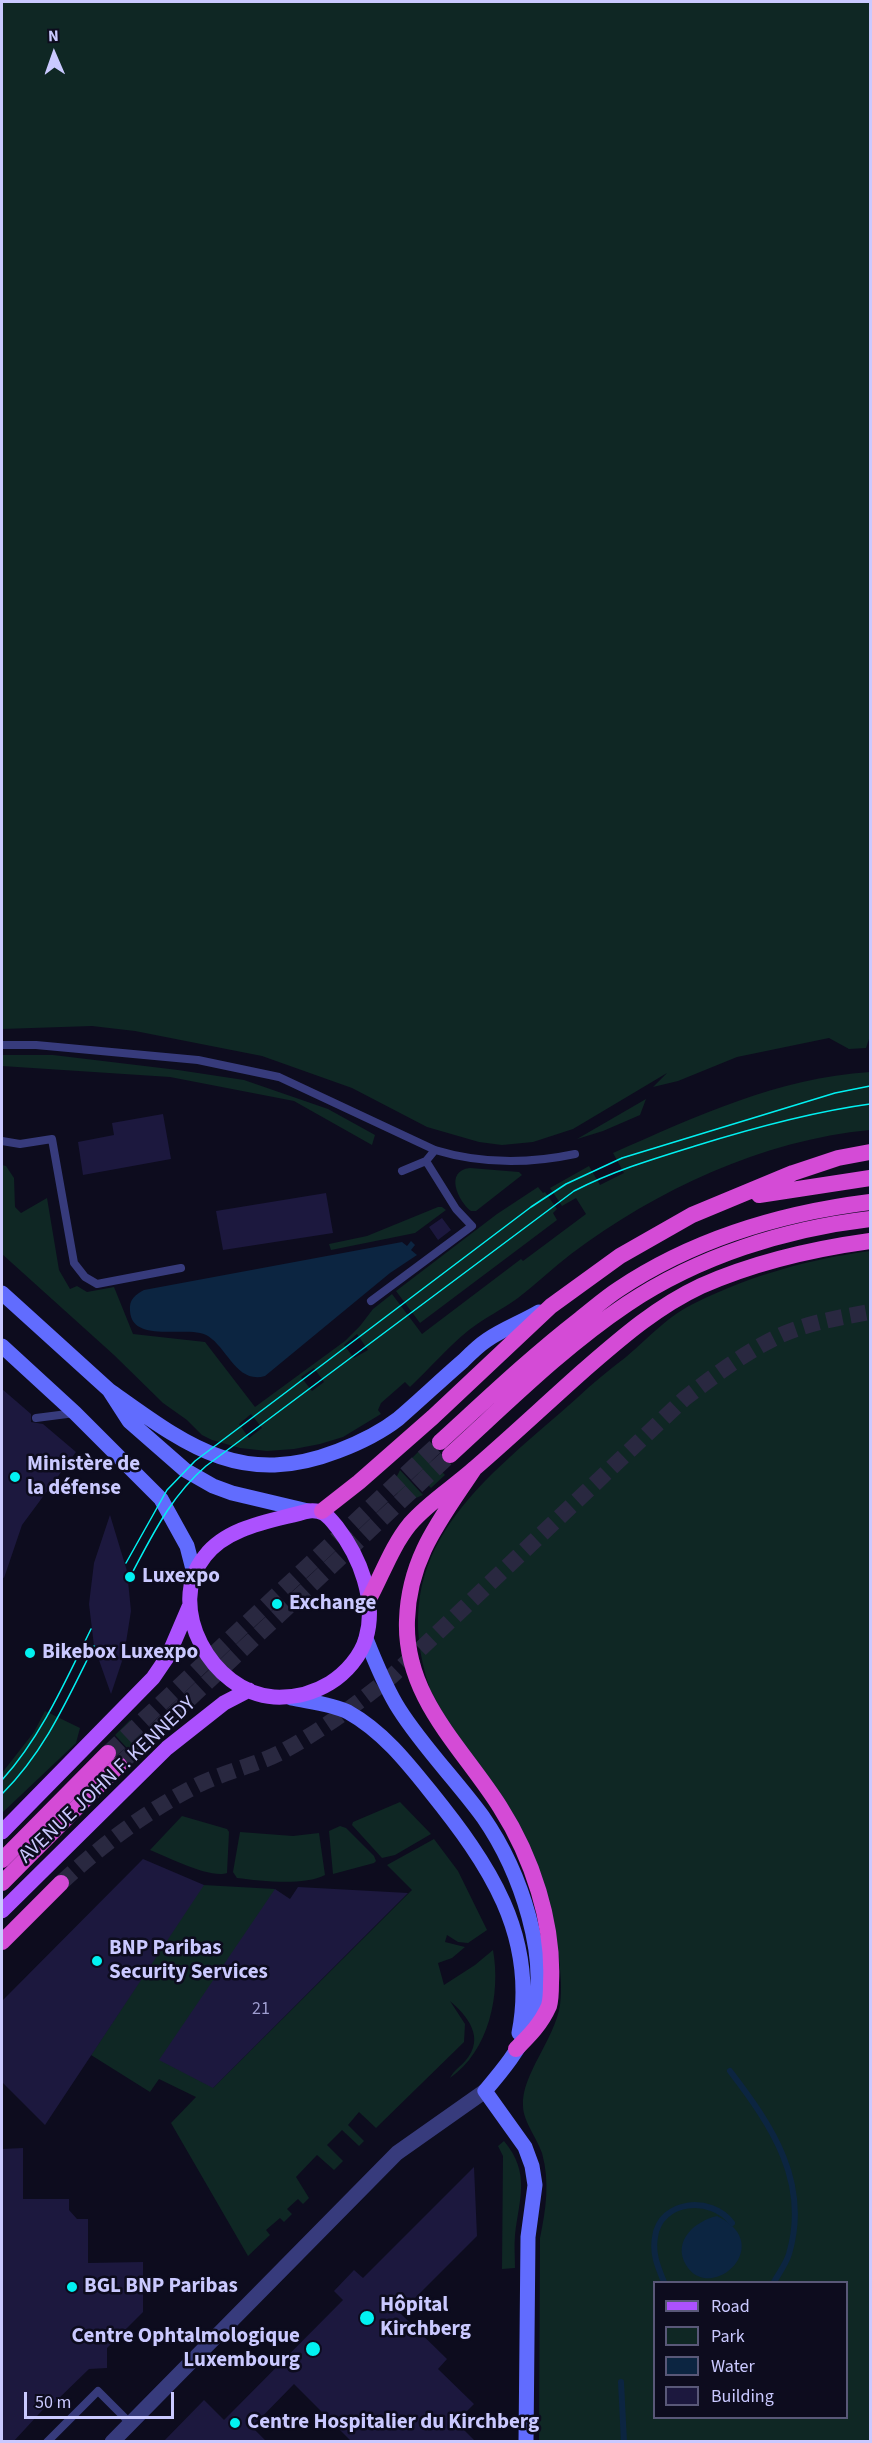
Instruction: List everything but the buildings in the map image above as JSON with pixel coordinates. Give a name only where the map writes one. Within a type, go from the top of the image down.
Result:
[{"type":"highway","points":[[315,1511],[384,1461],[551,1306],[620,1256],[692,1215],[793,1173],[838,1158],[870,1152]]},
{"type":"highway","points":[[729,1201],[870,1178]]},
{"type":"highway","points":[[870,1202],[789,1216],[740,1230],[698,1247],[619,1289],[524,1364],[445,1448],[583,1336],[627,1304],[666,1281],[736,1250],[781,1236],[843,1222],[870,1219]]},
{"type":"highway","points":[[369,1599],[395,1546],[410,1525],[431,1504],[474,1469],[616,1342],[662,1307],[699,1287],[741,1270],[816,1248],[870,1241]]},
{"type":"highway","points":[[474,1469],[430,1536],[414,1568],[406,1622],[408,1648],[429,1707],[452,1743],[484,1782],[501,1809],[518,1838],[532,1873],[549,1944],[552,1972],[550,2003],[538,2028],[516,2049]]},
{"type":"highway","points":[[2,1860],[113,1759],[2,1883]]},
{"type":"highway","points":[[2,1942],[61,1883]]},
{"type":"main road","points":[[2,1293],[109,1390],[184,1442],[218,1457],[265,1465],[315,1460],[362,1442],[396,1421],[486,1341],[551,1306]]},
{"type":"main road","points":[[2,1346],[75,1413],[168,1508],[187,1546],[194,1573]]},
{"type":"main road","points":[[109,1390],[129,1421],[185,1470],[213,1486],[232,1493],[315,1511],[347,1541],[357,1559],[369,1599],[366,1639],[356,1659],[339,1677],[318,1690],[291,1698]]},
{"type":"main road","points":[[315,1511],[230,1535],[204,1556],[194,1573],[189,1590],[189,1607],[204,1649],[229,1679],[249,1690],[269,1697],[291,1698],[346,1711],[368,1724],[405,1761],[463,1831],[498,1889],[514,1927],[523,1988],[522,2019],[516,2049]]},
{"type":"main road","name":"AVENUE JOHN F. KENNEDY","points":[[2,1832],[153,1678],[168,1656],[189,1607]]},
{"type":"main road","points":[[366,1639],[385,1686],[400,1710],[484,1818],[501,1846],[515,1877],[530,1921],[538,1970],[535,2007],[530,2025],[516,2049],[502,2071],[485,2091],[525,2147],[532,2166],[535,2185],[528,2237],[526,2442]]},
{"type":"main road","name":"AVENUE JOHN F. KENNEDY","points":[[2,1911],[167,1748],[224,1703],[249,1690]]},
{"type":"street","points":[[112,2442],[397,2153],[485,2091]]},
{"type":"lane","points":[[2,1045],[36,1045],[198,1060],[279,1077],[435,1150],[458,1157],[522,1161],[575,1154]]},
{"type":"lane","points":[[2,1141],[20,1144],[52,1139],[74,1263],[85,1277],[97,1284],[181,1268]]},
{"type":"lane","points":[[402,1171],[426,1161],[435,1150]]},
{"type":"lane","points":[[371,1301],[472,1226],[456,1209],[426,1161]]},
{"type":"lane","points":[[36,1418],[75,1413]]},
{"type":"lane","points":[[47,2442],[98,2391],[130,2423]]},
{"type":"green space","points":[[2,2],[870,2],[870,1036],[866,1048],[849,1049],[829,1038],[737,1057],[678,1081],[653,1087],[667,1073],[573,1129],[533,1142],[502,1145],[479,1142],[427,1127],[352,1088],[262,1056],[135,1031],[92,1026],[2,1029]]},
{"type":"green space","points":[[2,1055],[53,1055],[244,1080],[328,1109],[375,1135],[372,1145],[294,1101],[170,1077],[2,1066]]},
{"type":"green space","points":[[870,1072],[870,1130],[790,1145],[751,1157],[675,1189],[639,1209],[571,1254],[518,1298],[469,1330],[410,1387],[405,1382],[381,1403],[378,1410],[381,1414],[343,1437],[320,1444],[267,1451],[240,1448],[202,1435],[187,1420],[163,1403],[114,1355],[2,1254],[2,1165],[6,1166],[14,1178],[15,1207],[21,1213],[47,1198],[59,1270],[70,1289],[77,1286],[87,1292],[114,1287],[133,1334],[205,1342],[255,1407],[345,1341],[373,1309],[392,1294],[422,1334],[521,1259],[523,1261],[586,1214],[576,1198],[562,1206],[550,1188],[589,1166],[600,1185],[624,1173],[613,1153],[738,1101],[802,1082]],"holes":[[[357,1334],[368,1350],[354,1358],[344,1345]],[[314,1368],[324,1382],[312,1391],[301,1377]],[[251,1414],[262,1428],[249,1438],[239,1424]]]},
{"type":"green space","points":[[646,1099],[640,1115],[577,1139]]},
{"type":"green space","points":[[470,1168],[519,1172],[522,1175],[476,1211],[471,1211],[458,1194],[455,1180],[462,1170]]},
{"type":"green space","points":[[538,1187],[543,1193],[545,1192],[557,1209],[553,1213],[557,1220],[420,1323],[396,1291],[497,1214]]},
{"type":"green space","points":[[438,1207],[446,1210],[415,1233],[331,1250],[329,1244],[367,1236]]},
{"type":"green space","points":[[870,1251],[870,2441],[539,2441],[540,2238],[546,2185],[542,2153],[525,2118],[523,2106],[527,2082],[557,2018],[561,1994],[559,1959],[551,1914],[430,1689],[419,1639],[420,1596],[431,1557],[451,1522],[477,1489],[595,1382],[668,1320],[686,1308],[718,1292],[760,1276],[803,1264]]},
{"type":"green space","points":[[421,1449],[445,1475],[431,1488],[407,1463]]},
{"type":"green space","points":[[400,1470],[423,1495],[411,1500],[398,1494],[394,1482]]},
{"type":"green space","points":[[45,1711],[80,1728],[76,1743],[2,1813],[2,1773],[34,1732]]},
{"type":"green space","points":[[130,1720],[154,1746],[138,1760],[115,1735]]},
{"type":"green space","points":[[400,1802],[431,1834],[395,1855],[382,1858],[352,1825],[353,1822]]},
{"type":"green space","points":[[182,1816],[227,1829],[229,1832],[227,1873],[200,1870],[150,1850]]},
{"type":"green space","points":[[340,1826],[346,1828],[374,1856],[376,1861],[374,1863],[333,1874],[329,1831]]},
{"type":"green space","points":[[240,1832],[293,1836],[319,1833],[325,1875],[294,1882],[237,1878],[233,1872]]},
{"type":"green space","points":[[434,1839],[458,1871],[487,1930],[468,1943],[458,1942],[447,1935],[445,1942],[465,1947],[452,1958],[438,1963],[444,1985],[493,1950],[495,1985],[493,2003],[483,2037],[463,2067],[450,2078],[472,2052],[474,2036],[468,2020],[450,2001],[465,2024],[464,2042],[376,2128],[359,2112],[348,2125],[364,2141],[359,2146],[342,2130],[327,2145],[343,2161],[334,2170],[317,2155],[296,2177],[309,2198],[303,2204],[298,2199],[287,2209],[292,2214],[284,2222],[280,2218],[266,2230],[270,2235],[248,2256],[171,2123],[196,2097],[159,2079],[150,2092],[91,2055],[203,1885],[275,1889],[213,2088],[412,1890],[387,1865]]},
{"type":"green space","points":[[504,2141],[518,2164],[521,2186],[515,2235],[515,2268],[502,2269],[503,2156],[498,2146]]},
{"type":"water","points":[[411,1241],[415,1245],[411,1250],[417,1255],[390,1273],[265,1376],[247,1375],[208,1336],[199,1333],[151,1331],[140,1328],[133,1321],[130,1311],[133,1298],[144,1290],[402,1242],[407,1246]]},
{"type":"water","points":[[717,2216],[734,2228],[741,2242],[740,2255],[733,2266],[722,2275],[710,2278],[697,2276],[686,2265],[682,2256],[684,2240],[694,2227]]},
{"type":"waterway","points":[[730,2071],[773,2134],[791,2179],[795,2203],[794,2228],[788,2258],[775,2281]]},
{"type":"waterway","points":[[664,2281],[656,2260],[654,2243],[659,2225],[666,2215],[676,2209],[700,2205],[723,2214],[732,2223]]},
{"type":"waterway","points":[[621,2382],[624,2442]]},
{"type":"tunnel","points":[[61,1883],[94,1854],[164,1804],[202,1783],[267,1759],[287,1749],[328,1724],[392,1676],[684,1399],[743,1356],[781,1335],[802,1327],[870,1312]]},
{"type":"tunnel","points":[[108,1753],[440,1442]]},
{"type":"tunnel","points":[[119,1765],[450,1455]]},
{"type":"tram line","points":[[126,1563],[167,1490],[195,1461],[531,1207],[566,1184],[622,1158],[835,1093],[870,1086]]},
{"type":"tram line","points":[[130,1577],[172,1504],[206,1466],[574,1191],[633,1166],[717,1139],[804,1116],[870,1104]]},
{"type":"tram line","points":[[2,1780],[29,1746],[62,1689],[91,1629]]},
{"type":"tram line","points":[[2,1794],[43,1743],[94,1646]]},
{"type":"place","name":"Ministère de la défense","points":[[15,1477]]},
{"type":"place","name":"Luxexpo","points":[[130,1577]]},
{"type":"place","name":"Exchange","points":[[277,1604]]},
{"type":"place","name":"Bikebox Luxexpo","points":[[30,1653]]},
{"type":"place","name":"BNP Paribas Security Services","points":[[97,1961]]},
{"type":"place","name":"BGL BNP Paribas","points":[[72,2287]]},
{"type":"place","name":"Hôpital Kirchberg","points":[[367,2318]]},
{"type":"place","name":"Centre Ophtalmologique Luxembourg","points":[[313,2349]]},
{"type":"place","name":"Centre Hospitalier du Kirchberg","points":[[235,2423]]}]
